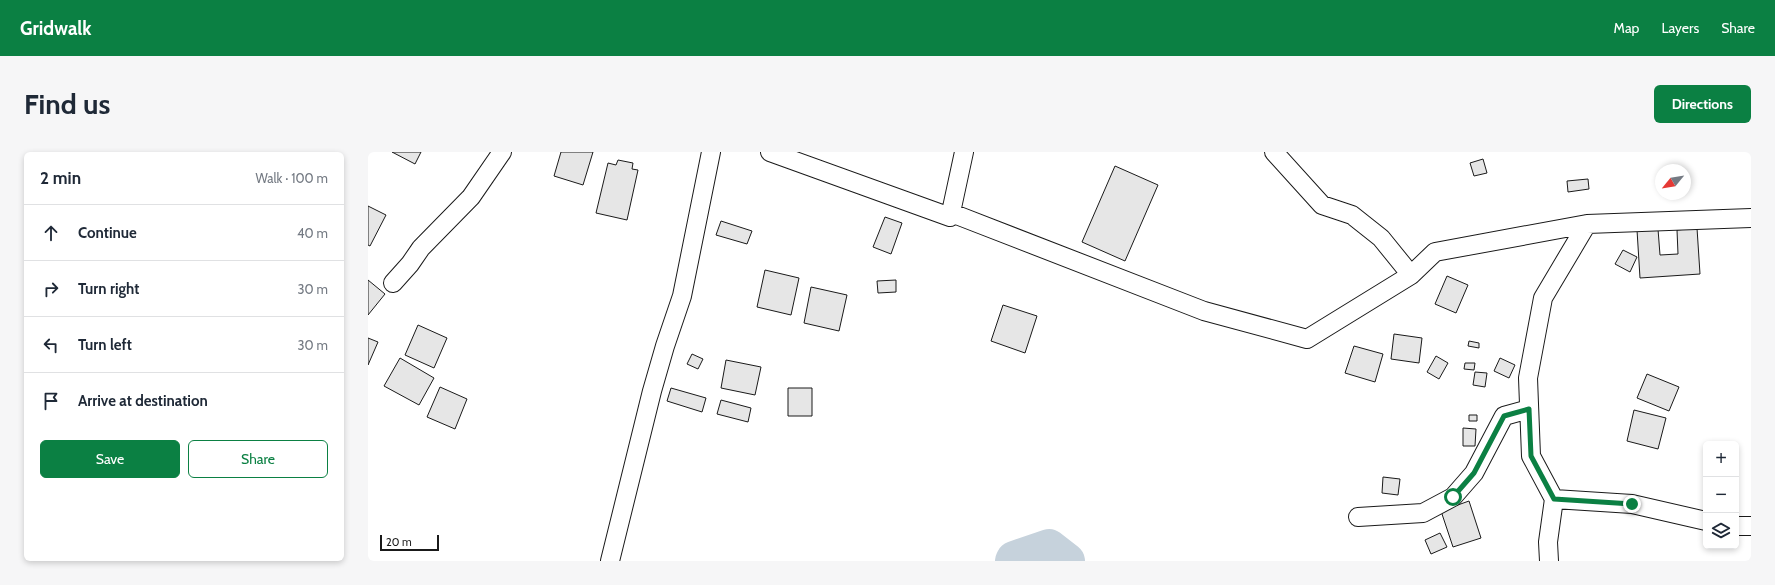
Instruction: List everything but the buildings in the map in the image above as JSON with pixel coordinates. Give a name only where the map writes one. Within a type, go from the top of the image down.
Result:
[{"type":"street","points":[[393,283],[410,264],[420,248],[471,197],[502,152]]},
{"type":"street","points":[[610,561],[652,391],[682,296],[711,152]]},
{"type":"street","points":[[770,152],[950,217],[954,214],[1204,311],[1307,338],[1411,275],[1435,252],[1587,224],[1751,218]]},
{"type":"street","points":[[950,217],[964,152]]},
{"type":"street","points":[[1274,152],[1322,205],[1352,215],[1382,238],[1411,275]]},
{"type":"street","points":[[1549,561],[1548,542],[1554,499],[1531,456],[1528,378],[1543,298],[1587,224]]},
{"type":"street","points":[[1358,517],[1423,513],[1453,497],[1474,473],[1504,416],[1529,409]]},
{"type":"street","points":[[1554,499],[1632,504],[1703,520]]},
{"type":"street","points":[[1739,526],[1751,526]]},
{"type":"waterway","points":[[1013,561],[1014,559],[1049,547],[1067,561]]},
{"type":"route","points":[[1453,497],[1474,473],[1504,416],[1529,409],[1531,456],[1554,499],[1632,504]]}]
